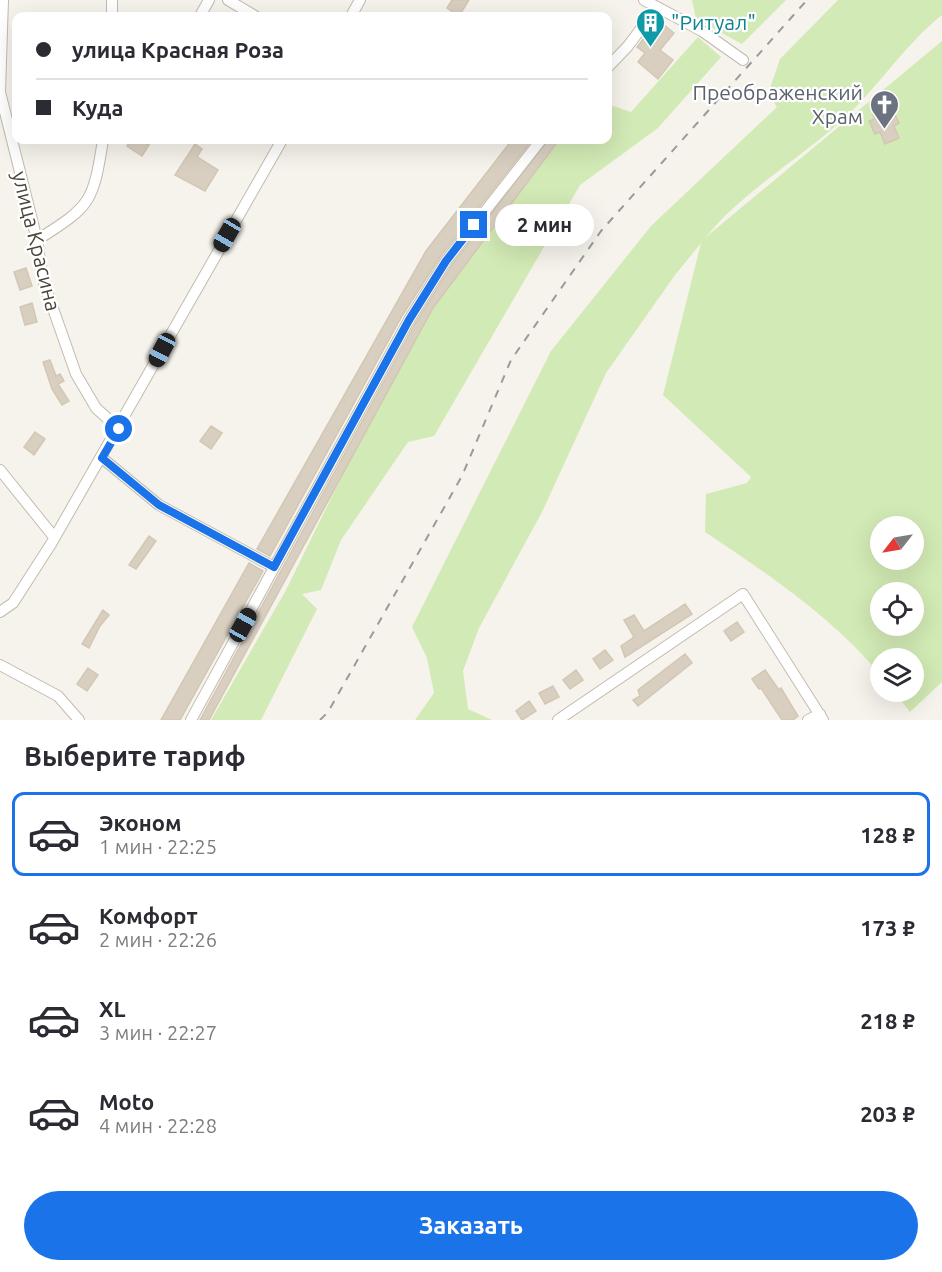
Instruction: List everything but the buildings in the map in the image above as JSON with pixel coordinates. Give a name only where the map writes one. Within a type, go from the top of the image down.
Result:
[{"type":"street","name":"улица Красина","points":[[3,0],[0,92],[12,140]]},
{"type":"street","points":[[228,0],[248,12]]},
{"type":"street","points":[[644,0],[702,31],[743,60]]},
{"type":"street","points":[[612,63],[657,8]]},
{"type":"street","name":"улица Красина","points":[[13,144],[37,240],[43,280],[76,374],[96,408],[119,429]]},
{"type":"street","points":[[37,240],[86,205],[93,192],[102,144]]},
{"type":"street","points":[[0,612],[13,603],[102,458],[183,311],[280,144]]},
{"type":"street","points":[[191,720],[409,320],[446,261],[538,144]]},
{"type":"street","points":[[102,458],[159,505],[274,567]]},
{"type":"street","points":[[0,470],[54,537]]},
{"type":"street","points":[[558,720],[743,594],[821,717],[808,720]]},
{"type":"street","points":[[0,665],[58,696],[80,720]]},
{"type":"green space","points":[[692,0],[786,0],[742,44],[696,19]]},
{"type":"green space","points":[[838,0],[942,0],[942,15],[918,37],[863,100],[834,128],[738,204],[706,237],[942,41],[942,682],[924,699],[924,648],[870,648],[870,663],[821,616],[775,580],[705,532],[706,494],[747,483],[751,477],[663,395],[701,243],[675,275],[606,373],[542,512],[479,628],[463,671],[468,709],[492,720],[415,720],[434,693],[427,658],[412,627],[551,351],[651,226],[777,107],[768,94],[780,59]]},
{"type":"green space","points":[[698,37],[721,57],[658,128],[580,185],[434,436],[408,442],[341,540],[321,590],[302,594],[317,609],[261,720],[211,720],[285,592],[425,307],[548,144],[612,144],[612,106],[631,112]]},
{"type":"green space","points":[[902,702],[921,702],[910,712]]},
{"type":"railway","points":[[320,720],[328,712],[462,476],[511,360],[601,231],[807,0]]},
{"type":"place","name":"\"Ритуал\"","points":[[650,48]]},
{"type":"place","name":"Преображенский Храм","points":[[884,130]]},
{"type":"route","points":[[119,429],[102,458],[159,505],[274,567],[409,320],[446,261],[474,225]]}]
